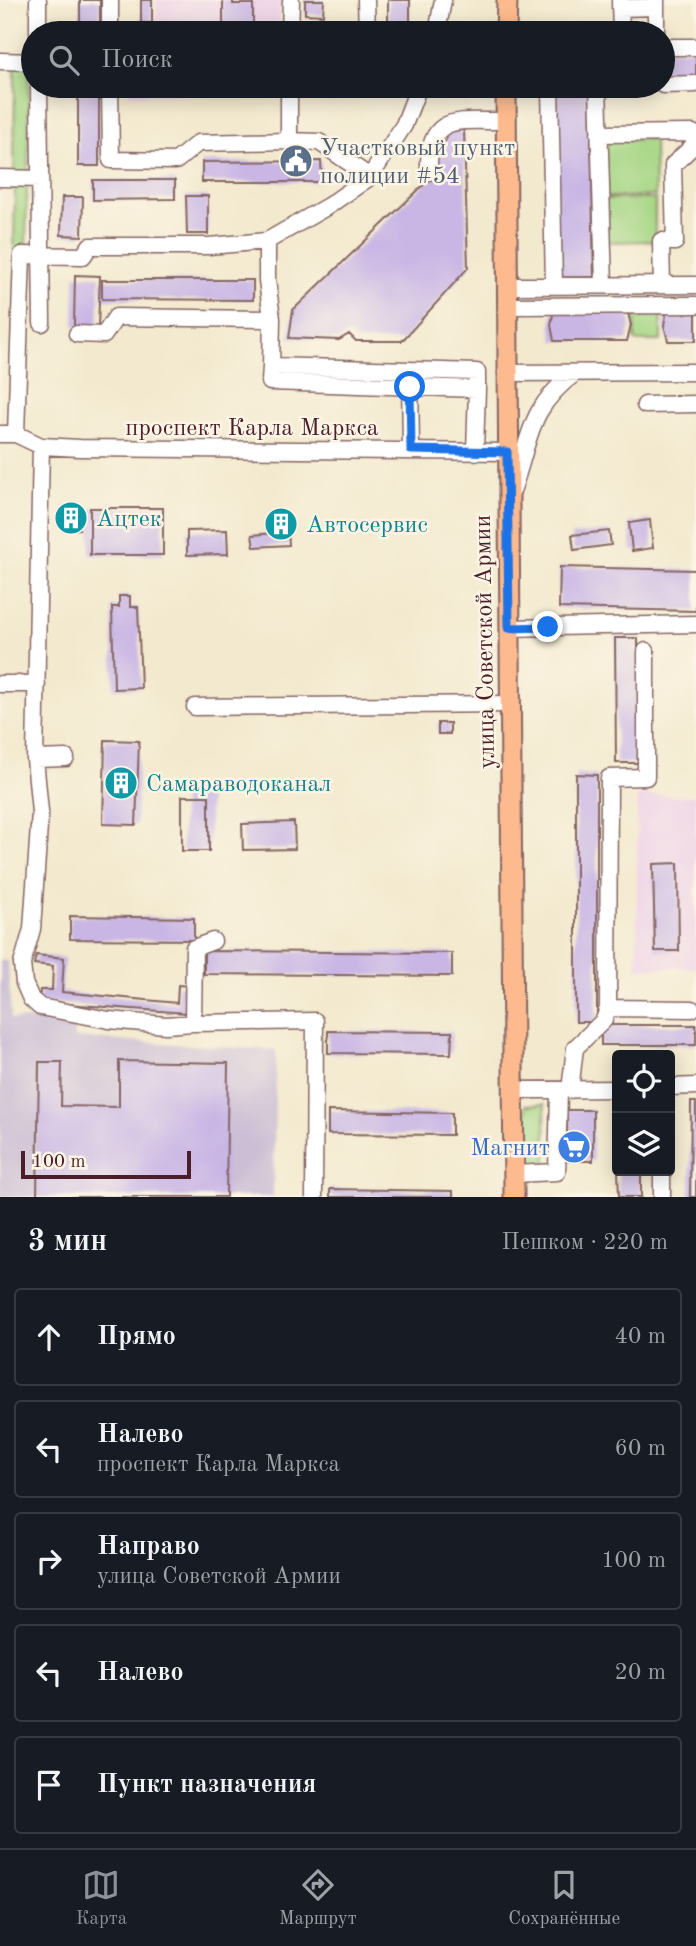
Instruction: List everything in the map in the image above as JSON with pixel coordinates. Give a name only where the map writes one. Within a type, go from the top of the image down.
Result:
[{"type":"main road","points":[[506,21],[507,0]]},
{"type":"main road","name":"улица Советской Армии","points":[[506,98],[513,1197]]},
{"type":"street","points":[[38,0],[38,21]]},
{"type":"street","points":[[110,0],[110,21]]},
{"type":"street","points":[[290,21],[291,0]]},
{"type":"street","points":[[366,0],[367,21]]},
{"type":"street","points":[[440,21],[443,0]]},
{"type":"street","points":[[620,4],[656,4]]},
{"type":"street","points":[[675,47],[696,47]]},
{"type":"street","points":[[0,61],[21,62]]},
{"type":"street","points":[[675,85],[696,84]]},
{"type":"street","points":[[39,98],[41,323]]},
{"type":"street","points":[[110,98],[111,160],[176,161],[198,143],[318,142],[370,177]]},
{"type":"street","points":[[289,98],[289,141]]},
{"type":"street","points":[[8,434],[22,255],[83,256],[90,246],[209,246],[267,241],[328,206],[370,177],[404,125],[414,98]]},
{"type":"street","points":[[550,98],[554,286]]},
{"type":"street","points":[[598,98],[604,285]]},
{"type":"street","points":[[429,172],[430,142],[438,128],[448,122],[506,121]]},
{"type":"street","points":[[599,134],[694,133],[695,146],[673,165],[675,242],[661,241],[660,285]]},
{"type":"street","points":[[0,178],[40,179]]},
{"type":"street","points":[[267,241],[267,280],[272,319],[271,366],[410,379],[477,372],[475,451]]},
{"type":"street","points":[[506,296],[554,286],[696,285]]},
{"type":"street","points":[[506,296],[696,305]]},
{"type":"street","points":[[77,334],[104,335],[116,317],[272,319]]},
{"type":"street","points":[[506,373],[696,372]]},
{"type":"street","points":[[508,503],[538,410],[547,396],[575,373]]},
{"type":"street","points":[[410,379],[411,450]]},
{"type":"street","points":[[645,405],[696,404]]},
{"type":"street","name":"проспект Карла Маркса","points":[[8,434],[41,446],[507,452]]},
{"type":"street","points":[[41,446],[35,759],[40,812],[32,929],[22,964],[24,983],[31,999],[40,1007],[109,1020],[166,1025],[315,1021],[314,1197]]},
{"type":"street","points":[[509,628],[696,624]]},
{"type":"street","points":[[513,1174],[557,1172],[565,1090],[575,1048],[604,1020],[608,1008],[609,778],[646,777],[646,651]]},
{"type":"street","points":[[0,684],[37,684]]},
{"type":"street","points":[[195,708],[509,704]]},
{"type":"street","points":[[35,759],[66,758]]},
{"type":"street","points":[[193,1023],[194,948],[213,941]]},
{"type":"street","points":[[608,1008],[692,1009]]},
{"type":"street","points":[[675,1087],[696,1086]]},
{"type":"street","points":[[513,1090],[612,1089]]},
{"type":"street","points":[[662,1176],[662,1197]]},
{"type":"shaded area","points":[[156,0],[280,0],[280,21],[157,21]]},
{"type":"shaded area","points":[[637,795],[696,796],[696,968],[637,968]]},
{"type":"shaded area","points":[[0,960],[8,961],[11,1019],[74,1021],[75,1038],[276,1050],[273,1197],[0,1197]]},
{"type":"green space","points":[[15,65],[21,65],[21,98],[29,98],[28,178],[14,178]]},
{"type":"green space","points":[[654,139],[655,196],[606,197],[605,140]]},
{"type":"green space","points":[[15,181],[27,181],[26,251],[14,251]]},
{"type":"green space","points":[[606,199],[655,199],[655,241],[606,242]]},
{"type":"green space","points":[[635,309],[661,309],[661,341],[635,341]]},
{"type":"green space","points":[[545,1104],[546,1165],[527,1166],[526,1105]]},
{"type":"building","points":[[80,0],[100,0],[100,21],[80,21]]},
{"type":"building","points":[[141,0],[152,0],[152,21],[141,21]]},
{"type":"building","points":[[223,0],[233,0],[233,4],[253,4],[253,21],[223,21]]},
{"type":"building","points":[[305,0],[324,0],[323,15],[305,14]]},
{"type":"building","points":[[388,0],[410,0],[410,21],[388,21]]},
{"type":"building","points":[[696,49],[696,77],[675,78],[675,50]]},
{"type":"building","points":[[78,98],[99,98],[99,166],[78,166]]},
{"type":"building","points":[[553,98],[590,98],[594,277],[557,278]]},
{"type":"building","points":[[464,130],[468,268],[402,341],[356,341],[349,334],[339,340],[289,338],[293,310],[435,174],[434,152],[446,140],[445,131]]},
{"type":"building","points":[[321,161],[322,182],[202,182],[202,162]]},
{"type":"building","points":[[93,180],[175,180],[175,199],[93,200]]},
{"type":"building","points":[[186,196],[208,196],[208,234],[187,234]]},
{"type":"building","points":[[62,197],[83,197],[82,236],[61,235]]},
{"type":"building","points":[[75,275],[100,276],[98,327],[74,326]]},
{"type":"building","points":[[102,280],[253,280],[253,300],[102,299]]},
{"type":"building","points":[[554,309],[627,309],[631,325],[627,341],[554,341],[551,325]]},
{"type":"building","points":[[667,309],[696,309],[696,341],[668,341],[664,325]]},
{"type":"building","name":"Ацтек","points":[[64,507],[78,507],[79,529],[64,530]]},
{"type":"building","points":[[90,508],[163,508],[163,555],[90,555]]},
{"type":"building","name":"Автосервис","points":[[287,513],[289,545],[254,547],[252,535],[275,533],[273,514]]},
{"type":"building","points":[[650,520],[653,548],[632,551],[629,523]]},
{"type":"building","points":[[227,530],[228,554],[187,555],[187,531]]},
{"type":"building","points":[[609,531],[611,545],[574,550],[572,535]]},
{"type":"building","points":[[560,567],[696,570],[696,611],[559,608]]},
{"type":"building","points":[[119,596],[130,596],[130,607],[138,607],[141,688],[114,689],[112,607],[119,607]]},
{"type":"building","points":[[615,638],[638,638],[638,763],[616,763]]},
{"type":"building","points":[[438,723],[450,723],[450,734],[438,734]]},
{"type":"building","name":"Самараводоканал","points":[[105,740],[139,741],[136,825],[103,824]]},
{"type":"building","points":[[576,774],[597,775],[597,1022],[576,1022]]},
{"type":"building","points":[[182,796],[209,796],[209,851],[182,851]]},
{"type":"building","points":[[294,822],[295,849],[243,850],[242,824]]},
{"type":"building","points":[[678,863],[679,951],[655,951],[653,864]]},
{"type":"building","points":[[70,916],[194,918],[194,940],[70,939]]},
{"type":"building","points":[[204,951],[452,953],[452,976],[204,974]]},
{"type":"building","points":[[36,955],[64,958],[62,992],[177,1003],[178,985],[189,986],[187,1013],[39,1002],[40,990],[52,990],[53,966],[34,964]]},
{"type":"building","points":[[601,1025],[696,1025],[696,1045],[601,1045]]},
{"type":"building","points":[[328,1031],[452,1032],[451,1054],[328,1053]]},
{"type":"building","points":[[119,1061],[228,1063],[226,1197],[37,1197],[39,1062],[62,1062],[61,1106],[119,1107]]},
{"type":"building","points":[[691,1102],[696,1102],[696,1197],[690,1197]]},
{"type":"building","points":[[567,1110],[593,1110],[593,1161],[567,1161]]},
{"type":"building","points":[[328,1111],[452,1113],[452,1135],[328,1134]]},
{"type":"building","points":[[618,1176],[641,1176],[641,1197],[619,1197]]},
{"type":"building","points":[[330,1189],[453,1191],[453,1197],[330,1197]]},
{"type":"place","name":"Участковый пункт полиции #54","points":[[296,161]]},
{"type":"place","name":"Ацтек","points":[[71,518]]},
{"type":"place","name":"Автосервис","points":[[281,524]]},
{"type":"place","name":"Самараводоканал","points":[[121,783]]},
{"type":"place","name":"Магнит","points":[[574,1147]]},
{"type":"route","points":[[410,387],[411,450],[507,452],[509,628],[548,627]]}]
